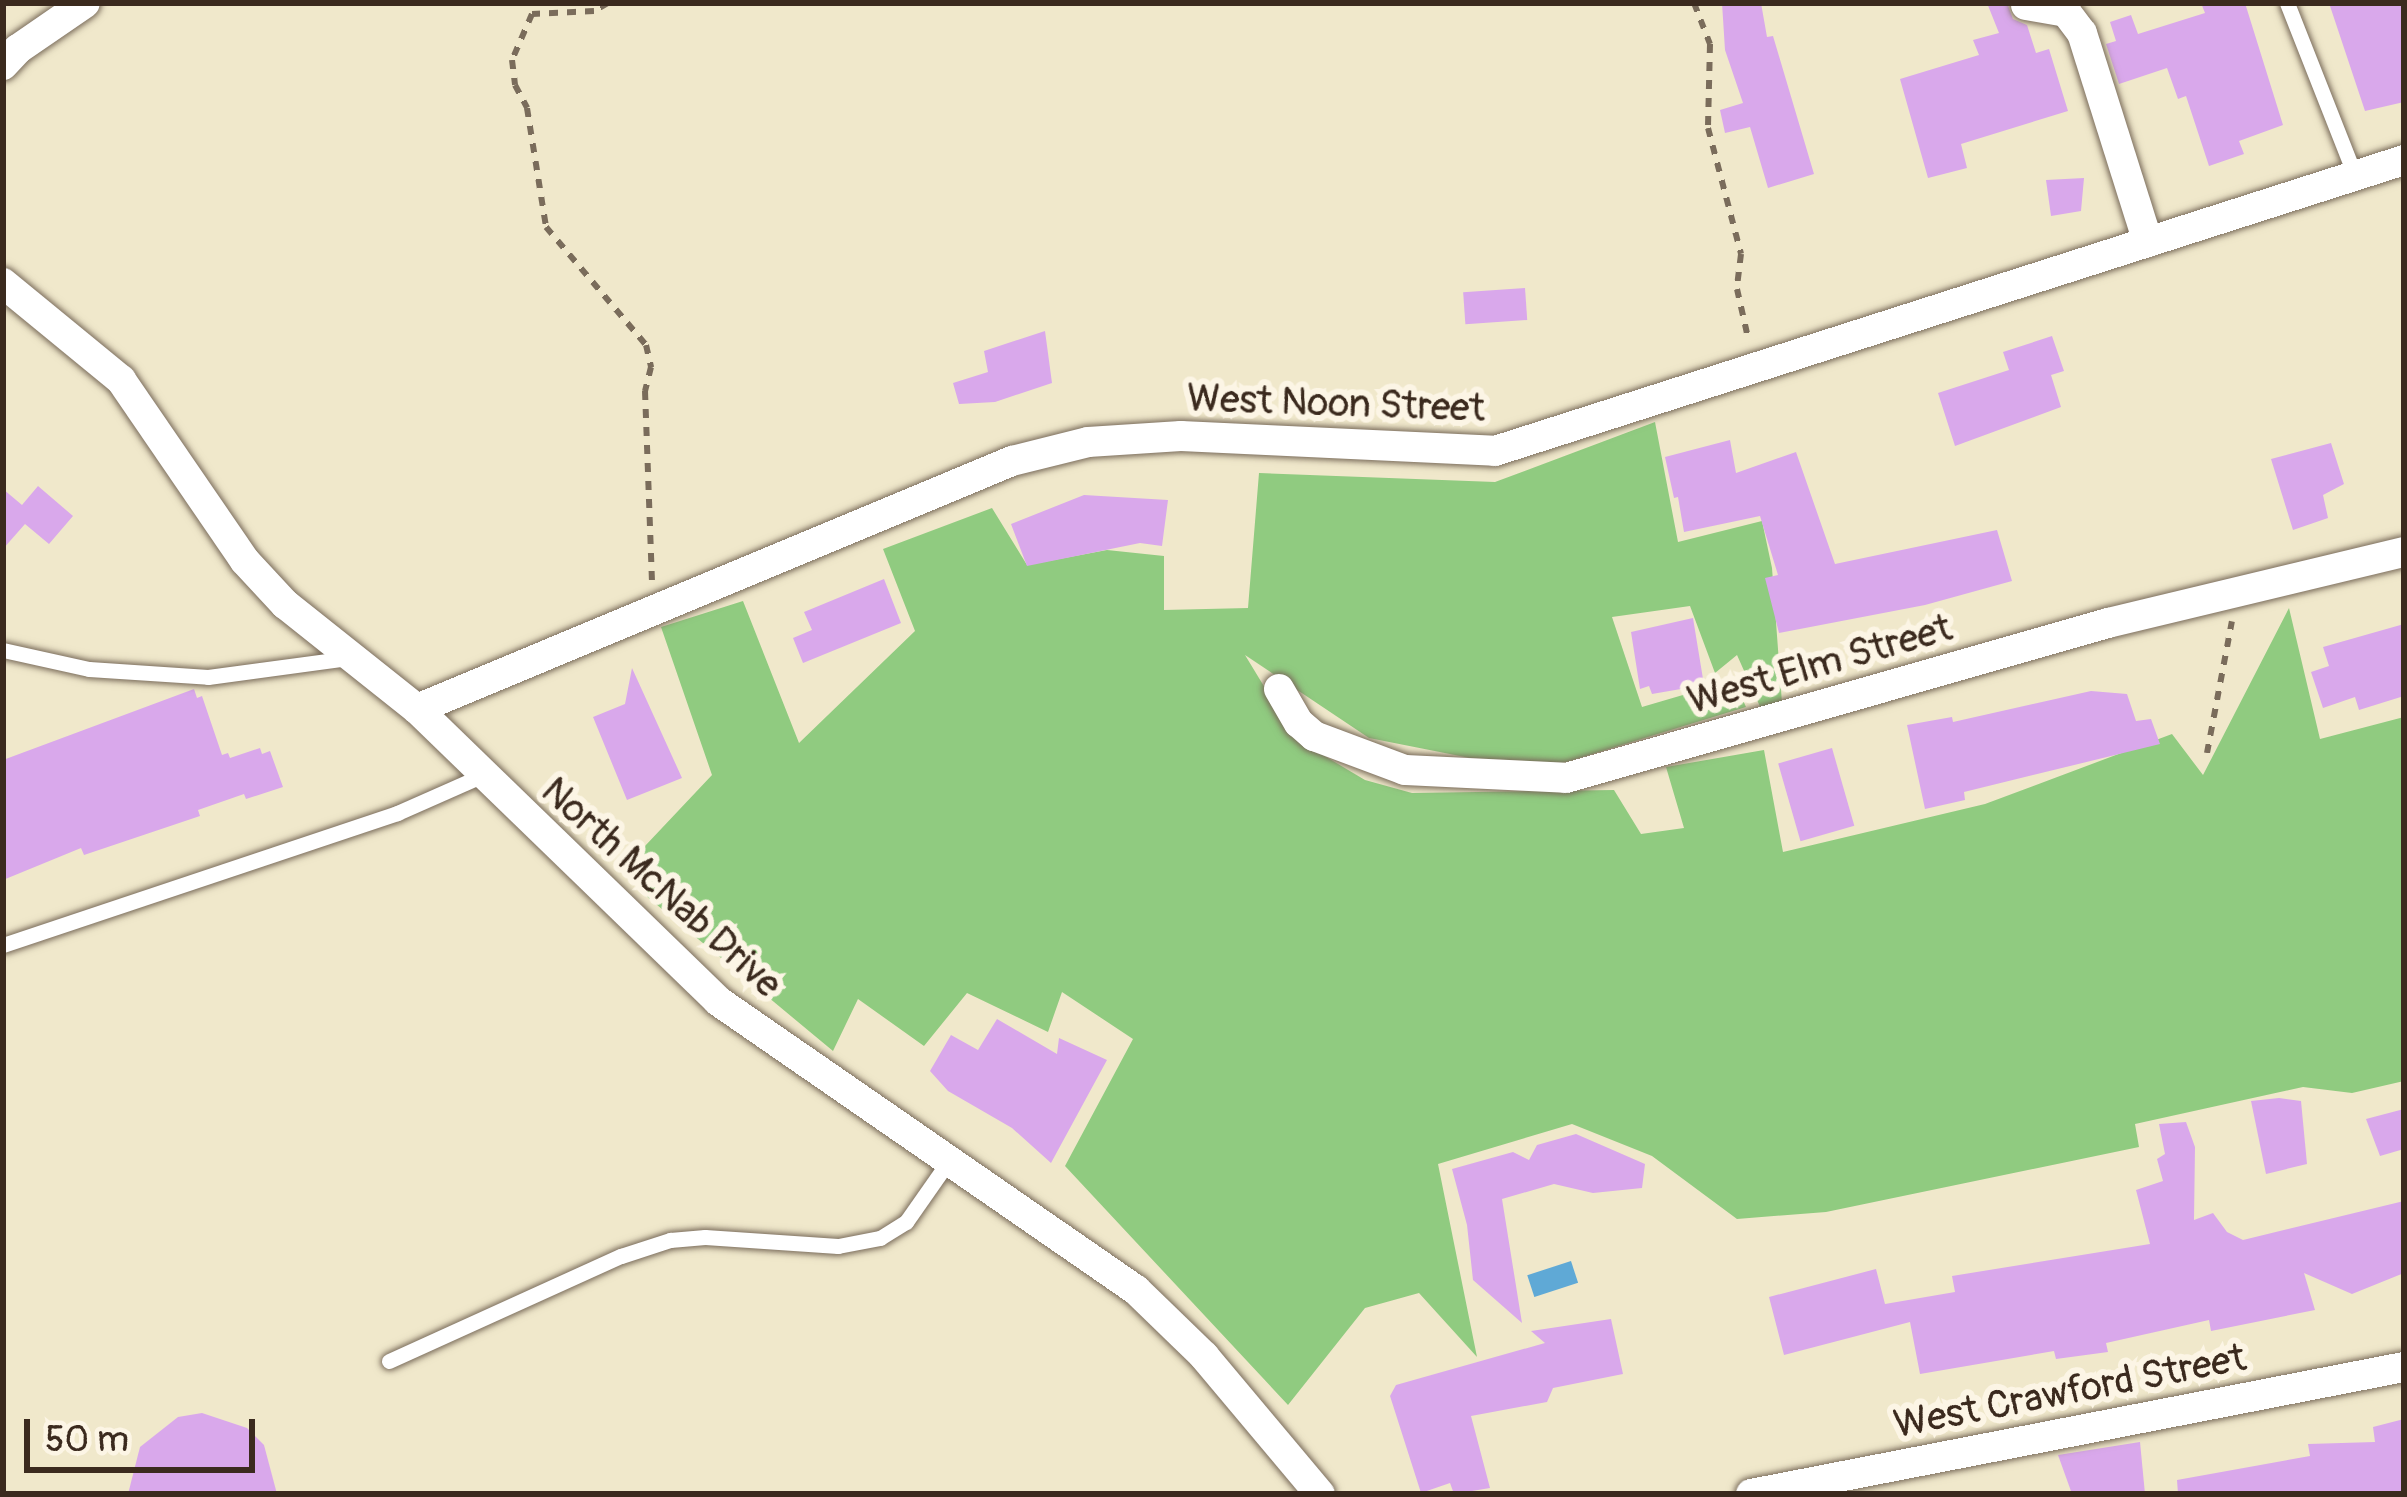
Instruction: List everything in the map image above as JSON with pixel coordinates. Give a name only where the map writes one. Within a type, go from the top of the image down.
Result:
[{"type":"street","points":[[3,65],[85,3]]},
{"type":"street","points":[[2026,5],[2066,12],[2082,33],[2148,242]]},
{"type":"street","name":"West Noon Street","points":[[417,710],[1012,461],[1088,442],[1180,436],[1495,451],[2404,160]]},
{"type":"street","name":"North McNab Drive","points":[[3,283],[121,380],[245,561],[348,658],[417,710],[718,1001],[1136,1290],[1204,1356],[1320,1494]]},
{"type":"street","name":"West Elm Street","points":[[1279,689],[1299,724],[1315,736],[1405,770],[1566,778],[2108,622],[2404,552]]},
{"type":"street","name":"West Crawford Street","points":[[1751,1494],[2404,1367]]},
{"type":"lane","points":[[2287,3],[2355,176]]},
{"type":"lane","points":[[3,650],[89,669],[208,677],[348,658]]},
{"type":"lane","points":[[3,945],[397,813],[482,776]]},
{"type":"lane","points":[[389,1361],[621,1256],[670,1240],[705,1237],[838,1246],[880,1238],[906,1222],[948,1162]]},
{"type":"path","points":[[531,3],[532,14],[512,60],[515,85],[527,108],[546,227],[636,328],[651,367],[645,391],[652,609]]},
{"type":"path","points":[[532,14],[594,11],[608,3]]},
{"type":"path","points":[[1694,3],[1710,44],[1708,128],[1742,254],[1737,289],[1755,368]]},
{"type":"path","points":[[2207,753],[2238,592]]},
{"type":"green space","points":[[1655,422],[1678,542],[1762,521],[1772,568],[1782,703],[1762,711],[1737,655],[1715,673],[1690,606],[1612,617],[1642,707],[1734,680],[1746,707],[1563,763],[1470,758],[1369,738],[1245,655],[1296,739],[1365,780],[1412,793],[1614,790],[1641,834],[1684,828],[1666,767],[1764,750],[1783,852],[1985,804],[2172,734],[2203,775],[2289,608],[2320,739],[2404,717],[2404,1081],[2352,1093],[2303,1087],[2135,1124],[2139,1147],[1826,1212],[1737,1219],[1652,1156],[1572,1124],[1438,1164],[1477,1357],[1419,1293],[1365,1308],[1288,1405],[1065,1166],[1133,1039],[1062,992],[1048,1032],[967,993],[924,1046],[858,999],[833,1051],[639,890],[645,846],[712,775],[661,627],[743,601],[799,743],[915,631],[883,549],[992,508],[1027,565],[1107,550],[1164,556],[1164,610],[1248,608],[1259,473],[1495,482]]},
{"type":"water","points":[[1571,1261],[1578,1283],[1534,1297],[1527,1275]]},
{"type":"building","points":[[1722,3],[1761,3],[1767,37],[1773,36],[1814,174],[1768,188],[1750,127],[1725,133],[1720,110],[1743,103],[1725,50]]},
{"type":"building","points":[[1987,3],[2007,3],[2013,19],[2027,25],[2036,53],[2049,49],[2068,111],[1961,144],[1967,168],[1928,178],[1900,79],[1979,55],[1973,40],[1999,33]]},
{"type":"building","points":[[2201,3],[2245,3],[2283,125],[2239,141],[2244,154],[2209,166],[2186,96],[2178,99],[2167,68],[2119,84],[2106,44],[2116,41],[2110,22],[2131,15],[2138,34],[2205,13]]},
{"type":"building","points":[[2329,3],[2404,3],[2404,102],[2365,111]]},
{"type":"building","points":[[2084,178],[2081,211],[2051,216],[2046,180]]},
{"type":"building","points":[[1525,288],[1527,320],[1465,324],[1463,292]]},
{"type":"building","points":[[1045,331],[1052,383],[995,402],[959,404],[953,383],[988,372],[984,351]]},
{"type":"building","points":[[2052,336],[2064,371],[2051,375],[2061,407],[1955,446],[1938,393],[2009,370],[2003,352]]},
{"type":"building","points":[[1730,440],[1736,473],[1796,452],[1835,564],[1997,530],[2012,581],[1925,605],[1779,633],[1765,578],[1778,575],[1760,516],[1684,532],[1678,497],[1674,498],[1665,457]]},
{"type":"building","points":[[2331,443],[2344,484],[2323,495],[2328,518],[2293,530],[2271,459]]},
{"type":"building","points":[[38,486],[73,516],[49,544],[25,524],[3,549],[3,489],[22,505]]},
{"type":"building","points":[[1084,495],[1168,500],[1162,546],[1140,543],[1027,566],[1011,524]]},
{"type":"building","points":[[884,579],[901,623],[803,663],[793,638],[812,630],[804,612]]},
{"type":"building","points":[[1693,618],[1704,685],[1652,694],[1649,686],[1640,689],[1631,632]]},
{"type":"building","points":[[2404,624],[2404,696],[2359,710],[2355,697],[2323,708],[2311,672],[2329,666],[2323,647]]},
{"type":"building","points":[[632,668],[682,778],[627,800],[593,717],[625,704]]},
{"type":"building","points":[[194,689],[197,698],[202,696],[222,755],[228,753],[230,758],[260,748],[262,754],[270,751],[283,787],[246,799],[244,794],[198,810],[200,816],[84,855],[81,848],[3,880],[3,760]]},
{"type":"building","points":[[2091,691],[2127,694],[2136,721],[2151,719],[2160,744],[1964,792],[1965,800],[1925,809],[1907,725],[1952,717],[1953,722]]},
{"type":"building","points":[[1832,748],[1854,826],[1800,841],[1778,763]]},
{"type":"building","points":[[997,1019],[1057,1054],[1059,1038],[1107,1060],[1051,1163],[1012,1128],[948,1091],[930,1071],[951,1035],[978,1050]]},
{"type":"building","points":[[2251,1101],[2301,1101],[2307,1164],[2266,1174]]},
{"type":"building","points":[[2404,1109],[2404,1149],[2380,1156],[2366,1119]]},
{"type":"building","points":[[2186,1122],[2195,1147],[2194,1220],[2213,1213],[2227,1232],[2243,1240],[2404,1201],[2404,1273],[2352,1294],[2304,1273],[2315,1310],[2211,1331],[2209,1320],[2106,1343],[2108,1352],[2056,1359],[2054,1351],[1920,1374],[1910,1322],[1784,1355],[1769,1297],[1876,1269],[1885,1304],[1955,1292],[1952,1276],[2150,1244],[2136,1190],[2163,1181],[2157,1159],[2165,1154],[2159,1124]]},
{"type":"building","points":[[1576,1134],[1645,1164],[1642,1188],[1593,1193],[1554,1184],[1502,1199],[1522,1323],[1473,1280],[1467,1225],[1452,1169],[1513,1152],[1529,1160],[1537,1145]]},
{"type":"building","points":[[1611,1319],[1623,1374],[1553,1388],[1547,1402],[1471,1416],[1490,1488],[1454,1494],[1450,1483],[1421,1493],[1390,1396],[1396,1385],[1545,1343],[1531,1331]]},
{"type":"building","points":[[202,1413],[247,1428],[264,1445],[277,1494],[128,1494],[140,1447],[178,1417]]},
{"type":"building","points":[[2404,1419],[2404,1494],[2178,1494],[2177,1480],[2310,1456],[2308,1444],[2375,1442],[2373,1427]]},
{"type":"building","points":[[2140,1442],[2145,1494],[2072,1494],[2058,1455]]}]
